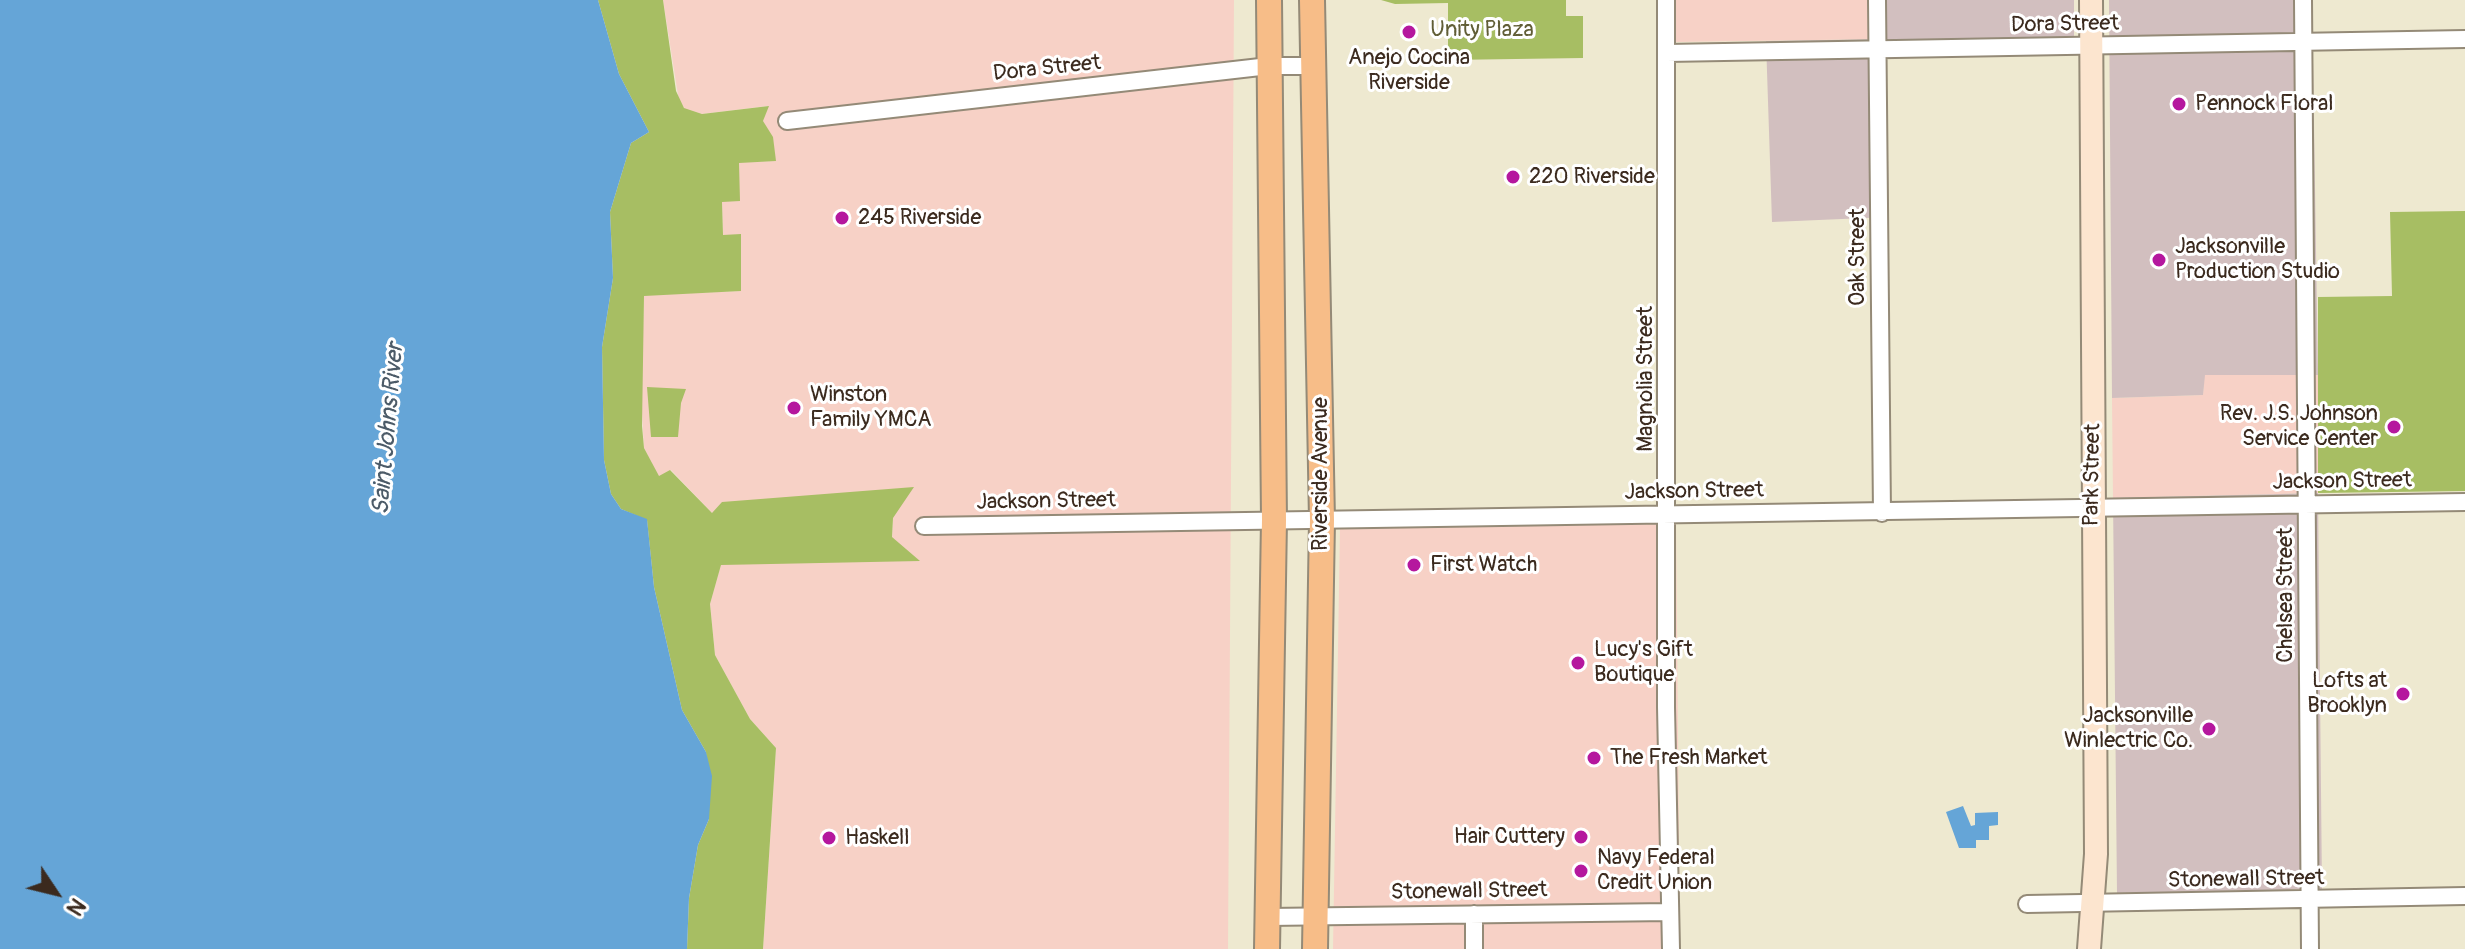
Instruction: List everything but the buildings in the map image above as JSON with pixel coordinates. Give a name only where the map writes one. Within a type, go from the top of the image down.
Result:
[{"type":"main road","points":[[1267,949],[1274,520],[1269,0]]},
{"type":"main road","name":"Riverside Avenue","points":[[1312,0],[1312,134],[1319,242],[1322,520],[1315,949]]},
{"type":"street","name":"Magnolia Street","points":[[1666,0],[1671,949]]},
{"type":"street","name":"Oak Street","points":[[1877,0],[1882,513]]},
{"type":"street","name":"Park Street","points":[[2089,949],[2096,854],[2091,0]]},
{"type":"street","name":"Chelsea Street","points":[[2303,0],[2310,949]]},
{"type":"street","name":"Dora Street","points":[[1667,53],[2465,39]]},
{"type":"street","name":"Dora Street","points":[[787,121],[1269,66],[1312,66]]},
{"type":"street","name":"Jackson Street","points":[[924,526],[2465,502]]},
{"type":"street","name":"Stonewall Street","points":[[2027,904],[2465,896]]},
{"type":"street","name":"Stonewall Street","points":[[1268,917],[1670,912]]},
{"type":"street","points":[[1474,914],[1474,949]]},
{"type":"shaded area","points":[[663,0],[1234,0],[1228,949],[763,949],[776,748],[750,719],[715,655],[710,604],[721,564],[918,560],[892,538],[893,518],[712,513],[671,470],[659,477],[644,448],[641,397],[644,295],[741,291],[741,235],[723,235],[722,201],[738,162],[776,161],[763,121],[768,106],[702,114],[685,109],[679,101]]},
{"type":"shaded area","points":[[1673,0],[1885,0],[1886,39],[1674,42]]},
{"type":"shaded area","points":[[1885,0],[2074,0],[2074,37],[1886,40],[1889,217],[1772,222],[1766,41],[1885,39]]},
{"type":"shaded area","points":[[2109,0],[2312,0],[2318,375],[2205,375],[2203,395],[2112,398]]},
{"type":"shaded area","points":[[2204,375],[2318,375],[2318,493],[2113,498],[2112,398],[2203,395]]},
{"type":"shaded area","points":[[2318,493],[2322,889],[2117,893],[2113,498]]},
{"type":"shaded area","points":[[1676,521],[1680,949],[1333,949],[1340,529]]},
{"type":"green space","points":[[598,0],[663,0],[676,91],[684,108],[702,114],[769,106],[763,121],[773,137],[776,161],[739,163],[740,201],[722,202],[723,235],[741,234],[741,291],[644,296],[642,426],[644,448],[659,476],[670,470],[712,513],[722,502],[914,487],[893,518],[892,537],[920,561],[721,565],[710,604],[715,655],[750,719],[776,748],[763,949],[687,949],[689,898],[698,845],[709,819],[706,752],[682,710],[654,587],[647,520],[621,509],[611,494],[604,460],[602,347],[613,278],[610,212],[631,143],[649,132],[619,74]]},
{"type":"green space","name":"Unity Plaza","points":[[1381,0],[1566,0],[1566,16],[1583,16],[1583,58],[1448,60],[1448,3],[1395,4]]},
{"type":"green space","points":[[2465,211],[2465,491],[2318,493],[2318,297],[2392,296],[2390,212]]},
{"type":"green space","points":[[647,387],[686,389],[681,403],[678,437],[651,437]]},
{"type":"water","name":"Saint Johns River","points":[[0,0],[598,0],[619,74],[649,132],[631,143],[610,212],[613,278],[602,347],[604,460],[611,494],[621,509],[647,519],[654,587],[682,710],[706,752],[712,776],[709,819],[698,845],[689,898],[687,949],[0,949]]},
{"type":"water","points":[[1963,806],[1971,826],[1975,825],[1975,813],[1998,812],[1998,825],[1989,826],[1989,840],[1976,840],[1976,848],[1959,848],[1946,812]]},
{"type":"place","name":"Anejo Cocina Riverside","points":[[1409,32]]},
{"type":"place","name":"Pennock Floral","points":[[2179,104]]},
{"type":"place","name":"220 Riverside","points":[[1513,177]]},
{"type":"place","name":"245 Riverside","points":[[842,218]]},
{"type":"place","name":"Jacksonville Production Studio","points":[[2159,260]]},
{"type":"place","name":"Winston Family YMCA","points":[[794,408]]},
{"type":"place","name":"Rev. J.S. Johnson Service Center","points":[[2394,427]]},
{"type":"place","name":"First Watch","points":[[1414,565]]},
{"type":"place","name":"Lucy's Gift Boutique","points":[[1578,663]]},
{"type":"place","name":"Lofts at Brooklyn","points":[[2403,694]]},
{"type":"place","name":"Jacksonville Winlectric Co.","points":[[2209,729]]},
{"type":"place","name":"The Fresh Market","points":[[1594,758]]},
{"type":"place","name":"Hair Cuttery","points":[[1581,837]]},
{"type":"place","name":"Haskell","points":[[829,838]]},
{"type":"place","name":"Navy Federal Credit Union","points":[[1581,871]]}]
